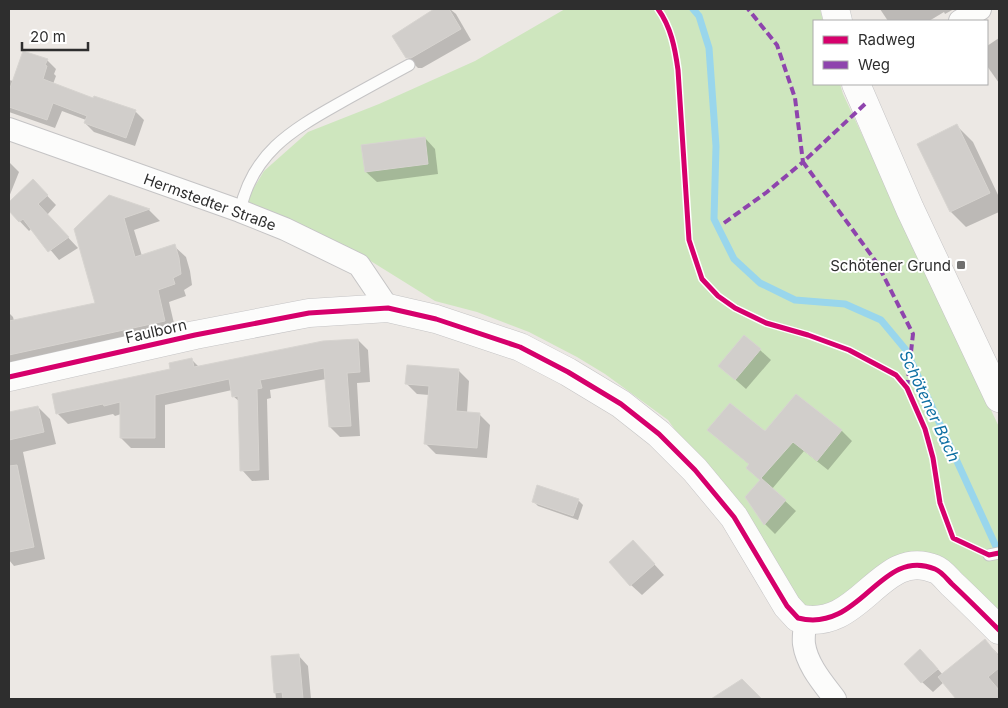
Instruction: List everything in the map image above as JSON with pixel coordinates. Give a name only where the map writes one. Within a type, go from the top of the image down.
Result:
[{"type":"street","points":[[962,20],[980,9]]},
{"type":"street","points":[[859,85],[910,209],[999,398]]},
{"type":"street","name":"Hermstedter Straße","points":[[9,129],[240,211],[285,229],[359,265],[388,308]]},
{"type":"street","points":[[388,308],[436,319],[520,347],[568,372],[621,404],[659,434],[695,470],[734,517],[794,615],[805,620],[822,621],[834,617],[849,609],[891,572],[915,565],[936,569],[999,630]]},
{"type":"street","name":"Faulborn","points":[[9,377],[195,335],[309,313],[388,308]]},
{"type":"street","points":[[805,620],[804,644],[808,657],[816,673],[835,699]]},
{"type":"lane","points":[[240,211],[244,194],[254,173],[272,149],[298,127],[409,65]]},
{"type":"green space","points":[[565,9],[820,9],[823,20],[813,20],[813,85],[840,85],[999,427],[999,616],[918,555],[885,561],[851,602],[811,612],[795,600],[668,420],[605,374],[529,332],[477,312],[435,301],[369,260],[246,201],[264,171],[308,132],[379,104],[475,61]]},
{"type":"building","points":[[434,9],[449,9],[461,29],[411,58],[406,58],[392,36]]},
{"type":"building","points":[[23,51],[48,59],[43,79],[93,98],[94,96],[136,110],[126,138],[84,123],[87,116],[53,103],[47,120],[9,107],[9,91]]},
{"type":"building","points":[[957,124],[990,193],[950,212],[917,144]]},
{"type":"building","points":[[425,137],[428,164],[365,172],[361,145]]},
{"type":"building","points":[[33,179],[48,195],[38,204],[69,237],[48,252],[23,219],[19,222],[9,211],[9,202]]},
{"type":"building","points":[[109,195],[150,209],[124,218],[135,257],[175,244],[181,274],[173,278],[175,284],[158,290],[165,321],[9,355],[9,321],[95,303],[74,229]]},
{"type":"building","points":[[744,335],[761,349],[735,380],[718,366]]},
{"type":"building","points":[[358,339],[360,372],[347,373],[351,426],[329,427],[324,368],[260,380],[262,388],[257,389],[259,470],[240,471],[238,396],[232,397],[229,379],[155,395],[155,438],[120,438],[120,402],[56,414],[52,394],[170,369],[169,363],[192,358],[194,367],[323,341]]},
{"type":"building","points":[[407,365],[459,369],[456,411],[480,413],[477,448],[424,444],[429,386],[405,384]]},
{"type":"building","points":[[796,394],[842,430],[817,461],[793,442],[761,478],[786,500],[764,525],[745,497],[760,480],[746,468],[749,464],[707,430],[730,403],[765,431]]},
{"type":"building","points":[[38,406],[44,432],[9,440],[9,412]]},
{"type":"building","points":[[17,465],[34,547],[9,552],[9,466]]},
{"type":"building","points":[[537,485],[579,499],[573,516],[532,502]]},
{"type":"building","points":[[633,540],[655,564],[630,586],[609,562]]},
{"type":"building","points":[[985,639],[999,657],[999,668],[988,677],[999,690],[999,699],[956,699],[938,677]]},
{"type":"building","points":[[920,649],[938,669],[921,683],[904,664]]},
{"type":"building","points":[[299,654],[303,699],[283,699],[282,692],[274,693],[271,656]]},
{"type":"building","points":[[742,679],[762,699],[711,699]]},
{"type":"waterway","name":"Schötener Bach","points":[[693,9],[699,16],[709,48],[716,146],[714,219],[734,259],[760,283],[795,300],[845,304],[881,320],[906,350],[999,553]]},
{"type":"marked path","points":[[724,223],[767,192],[803,162],[795,98],[777,45],[748,9]]},
{"type":"marked path","points":[[865,104],[803,162],[877,263],[913,334],[907,388]]},
{"type":"cycle path","points":[[658,9],[669,30],[677,62],[689,240],[702,279],[718,296],[735,308],[766,323],[808,335],[849,350],[896,375],[907,388],[925,429],[933,458],[940,503],[953,538],[989,555],[999,553]]},
{"type":"cycle path","points":[[9,377],[195,335],[309,313],[388,308],[436,319],[520,347],[568,372],[621,404],[659,434],[695,470],[734,517],[787,606],[798,618],[820,620],[838,614],[899,569],[916,565],[939,571],[999,630]]},
{"type":"place","name":"Schötener Grund","points":[[961,265]]}]
